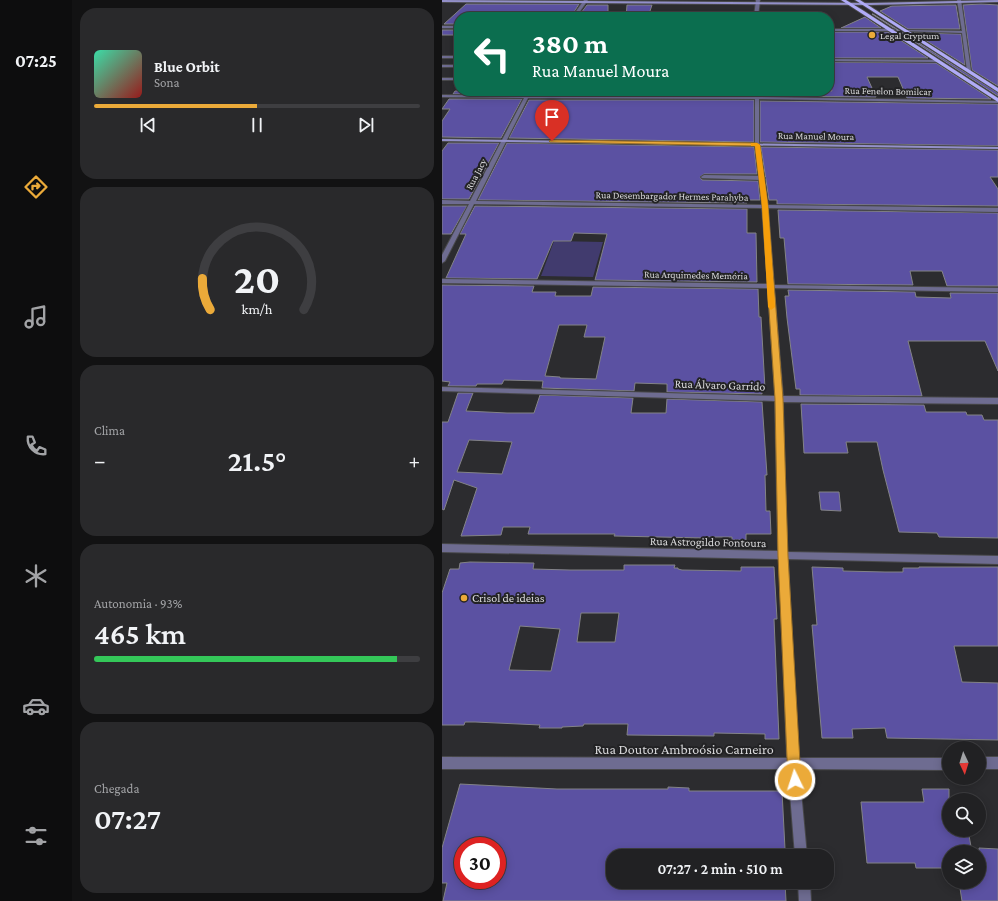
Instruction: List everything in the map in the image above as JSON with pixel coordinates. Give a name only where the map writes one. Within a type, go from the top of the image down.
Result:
[{"type":"main road","points":[[846,2],[893,30],[937,61],[998,100]]},
{"type":"main road","points":[[860,2],[998,90]]},
{"type":"street","points":[[715,0],[808,2],[998,1]]},
{"type":"street","points":[[860,2],[949,0]]},
{"type":"street","points":[[442,1],[757,1]]},
{"type":"street","points":[[577,12],[584,1]]},
{"type":"street","points":[[756,12],[757,1]]},
{"type":"street","points":[[959,1],[962,32],[969,71]]},
{"type":"street","points":[[442,27],[454,26]]},
{"type":"street","points":[[834,30],[893,30]]},
{"type":"street","points":[[906,31],[962,32]]},
{"type":"street","points":[[442,57],[454,57]]},
{"type":"street","points":[[834,60],[937,61]]},
{"type":"street","points":[[442,66],[454,66]]},
{"type":"street","points":[[442,79],[454,79]]},
{"type":"street","name":"Rua Fenelon Bomilcar","points":[[442,96],[998,100]]},
{"type":"street","name":"Rua Jacy","points":[[442,261],[527,96]]},
{"type":"street","points":[[757,98],[757,145],[765,206],[779,399],[783,556],[793,764],[800,849]]},
{"type":"street","name":"Rua Manuel Moura","points":[[442,140],[998,148]]},
{"type":"street","points":[[704,177],[762,178]]},
{"type":"street","name":"Rua Desembargador Hermes Parahyba","points":[[442,202],[998,210]]},
{"type":"street","name":"Rua Arquimedes Memória","points":[[442,281],[998,290]]},
{"type":"street","name":"Rua Álvaro Garrido","points":[[442,389],[779,399],[998,401]]},
{"type":"street","name":"Rua Astrogildo Fontoura","points":[[442,548],[998,560]]},
{"type":"street","name":"Rua Doutor Ambroósio Carneiro","points":[[442,763],[942,764]]},
{"type":"street","points":[[986,764],[998,763]]},
{"type":"street","points":[[804,889],[805,901]]},
{"type":"shaded area","points":[[554,241],[603,242],[593,277],[541,276]]},
{"type":"building","points":[[466,4],[579,4],[574,12],[457,12]]},
{"type":"building","points":[[587,5],[608,5],[608,12],[582,12]]},
{"type":"building","points":[[627,5],[652,5],[650,12],[626,12]]},
{"type":"building","points":[[956,5],[960,29],[908,29],[880,11],[892,6]]},
{"type":"building","points":[[963,5],[998,5],[998,86],[972,70]]},
{"type":"building","points":[[872,14],[998,93],[998,96]]},
{"type":"building","points":[[454,15],[454,24],[444,24]]},
{"type":"building","points":[[865,17],[881,28],[841,28]]},
{"type":"building","points":[[442,30],[454,30],[454,35],[442,35]]},
{"type":"building","points":[[834,32],[888,32],[928,58],[834,58]]},
{"type":"building","points":[[914,33],[961,34],[965,65]]},
{"type":"building","points":[[834,62],[936,63],[991,99],[907,98],[898,77],[867,77],[876,97],[760,96],[834,96]]},
{"type":"building","points":[[449,99],[522,99],[501,138],[442,137],[442,121],[450,109],[442,109]]},
{"type":"building","points":[[529,100],[754,100],[754,142],[509,138]]},
{"type":"building","points":[[760,101],[998,104],[998,146],[760,142]]},
{"type":"building","points":[[448,143],[499,143],[469,199],[442,199],[442,151]]},
{"type":"building","points":[[507,143],[754,147],[757,174],[704,174],[700,177],[702,180],[758,181],[760,200],[747,200],[747,203],[478,200]]},
{"type":"building","points":[[761,147],[998,150],[998,177],[990,177],[998,189],[998,206],[777,204],[777,200],[769,200]]},
{"type":"building","points":[[442,206],[467,206],[451,234],[442,234]]},
{"type":"building","points":[[475,206],[747,209],[747,233],[756,233],[757,282],[595,280],[607,234],[574,233],[571,241],[553,241],[537,279],[446,278],[466,234],[460,234]]},
{"type":"building","points":[[778,210],[998,213],[998,286],[947,286],[942,271],[910,271],[913,285],[788,284],[784,238],[780,238]]},
{"type":"building","points":[[442,285],[534,286],[532,292],[556,292],[555,296],[591,296],[593,287],[758,289],[765,389],[762,389],[762,394],[667,392],[667,384],[635,383],[634,391],[542,388],[543,381],[504,380],[502,384],[448,386],[450,382],[442,381]],"holes":[[[559,325],[587,325],[584,337],[605,337],[596,379],[545,376]]]},
{"type":"building","points":[[788,290],[915,292],[916,297],[951,298],[950,293],[998,293],[998,371],[985,341],[908,341],[922,396],[800,395],[800,389],[796,389],[787,318],[785,296],[789,296]]},
{"type":"building","points":[[458,393],[473,393],[466,411],[507,413],[534,413],[540,395],[633,398],[631,413],[666,413],[667,399],[762,402],[767,475],[765,475],[766,511],[770,511],[771,534],[746,534],[746,540],[732,540],[732,537],[705,538],[614,536],[615,534],[528,534],[530,527],[503,527],[501,535],[461,536],[477,488],[454,480],[444,510],[442,509],[442,422],[448,422]],"holes":[[[469,440],[512,442],[502,474],[457,472]]]},
{"type":"building","points":[[801,404],[924,405],[926,412],[966,412],[967,415],[982,415],[984,420],[998,420],[998,538],[939,537],[937,533],[899,532],[877,442],[846,442],[848,453],[804,453]]},
{"type":"building","points":[[819,492],[839,492],[841,511],[821,510]]},
{"type":"building","points":[[460,563],[534,563],[533,569],[570,570],[624,570],[624,565],[675,565],[674,568],[682,570],[741,571],[741,567],[774,567],[777,619],[774,619],[779,739],[765,739],[765,734],[714,733],[714,736],[627,735],[628,724],[584,724],[583,726],[562,728],[539,728],[540,725],[475,722],[465,722],[464,725],[442,725],[442,593],[450,569],[459,569]],"holes":[[[581,613],[619,613],[615,642],[577,642]],[[520,626],[560,629],[551,671],[509,670]]]},
{"type":"building","points":[[812,567],[843,568],[843,571],[903,572],[903,568],[919,567],[998,567],[998,646],[954,646],[962,682],[998,683],[998,740],[887,738],[885,728],[852,729],[853,738],[822,738],[812,625],[817,625]]},
{"type":"building","points":[[460,784],[557,789],[668,789],[668,787],[689,788],[689,791],[782,791],[785,849],[606,849],[606,889],[785,889],[786,901],[443,901],[447,883],[442,883],[442,848]]},
{"type":"building","points":[[922,789],[949,789],[949,793],[942,793],[942,837],[969,837],[971,845],[942,845],[942,868],[916,868],[915,863],[867,863],[861,802],[924,802]]},
{"type":"building","points":[[986,848],[998,849],[998,901],[962,901],[960,889],[986,889]]},
{"type":"slow traffic","points":[[752,145],[757,145],[765,206],[771,307]]},
{"type":"place","name":"Legal Cryptum","points":[[872,35]]},
{"type":"place","name":"Crisol de ideias","points":[[464,598]]},
{"type":"route","points":[[552,141],[757,145],[765,206],[779,399],[783,556],[795,780]]}]
